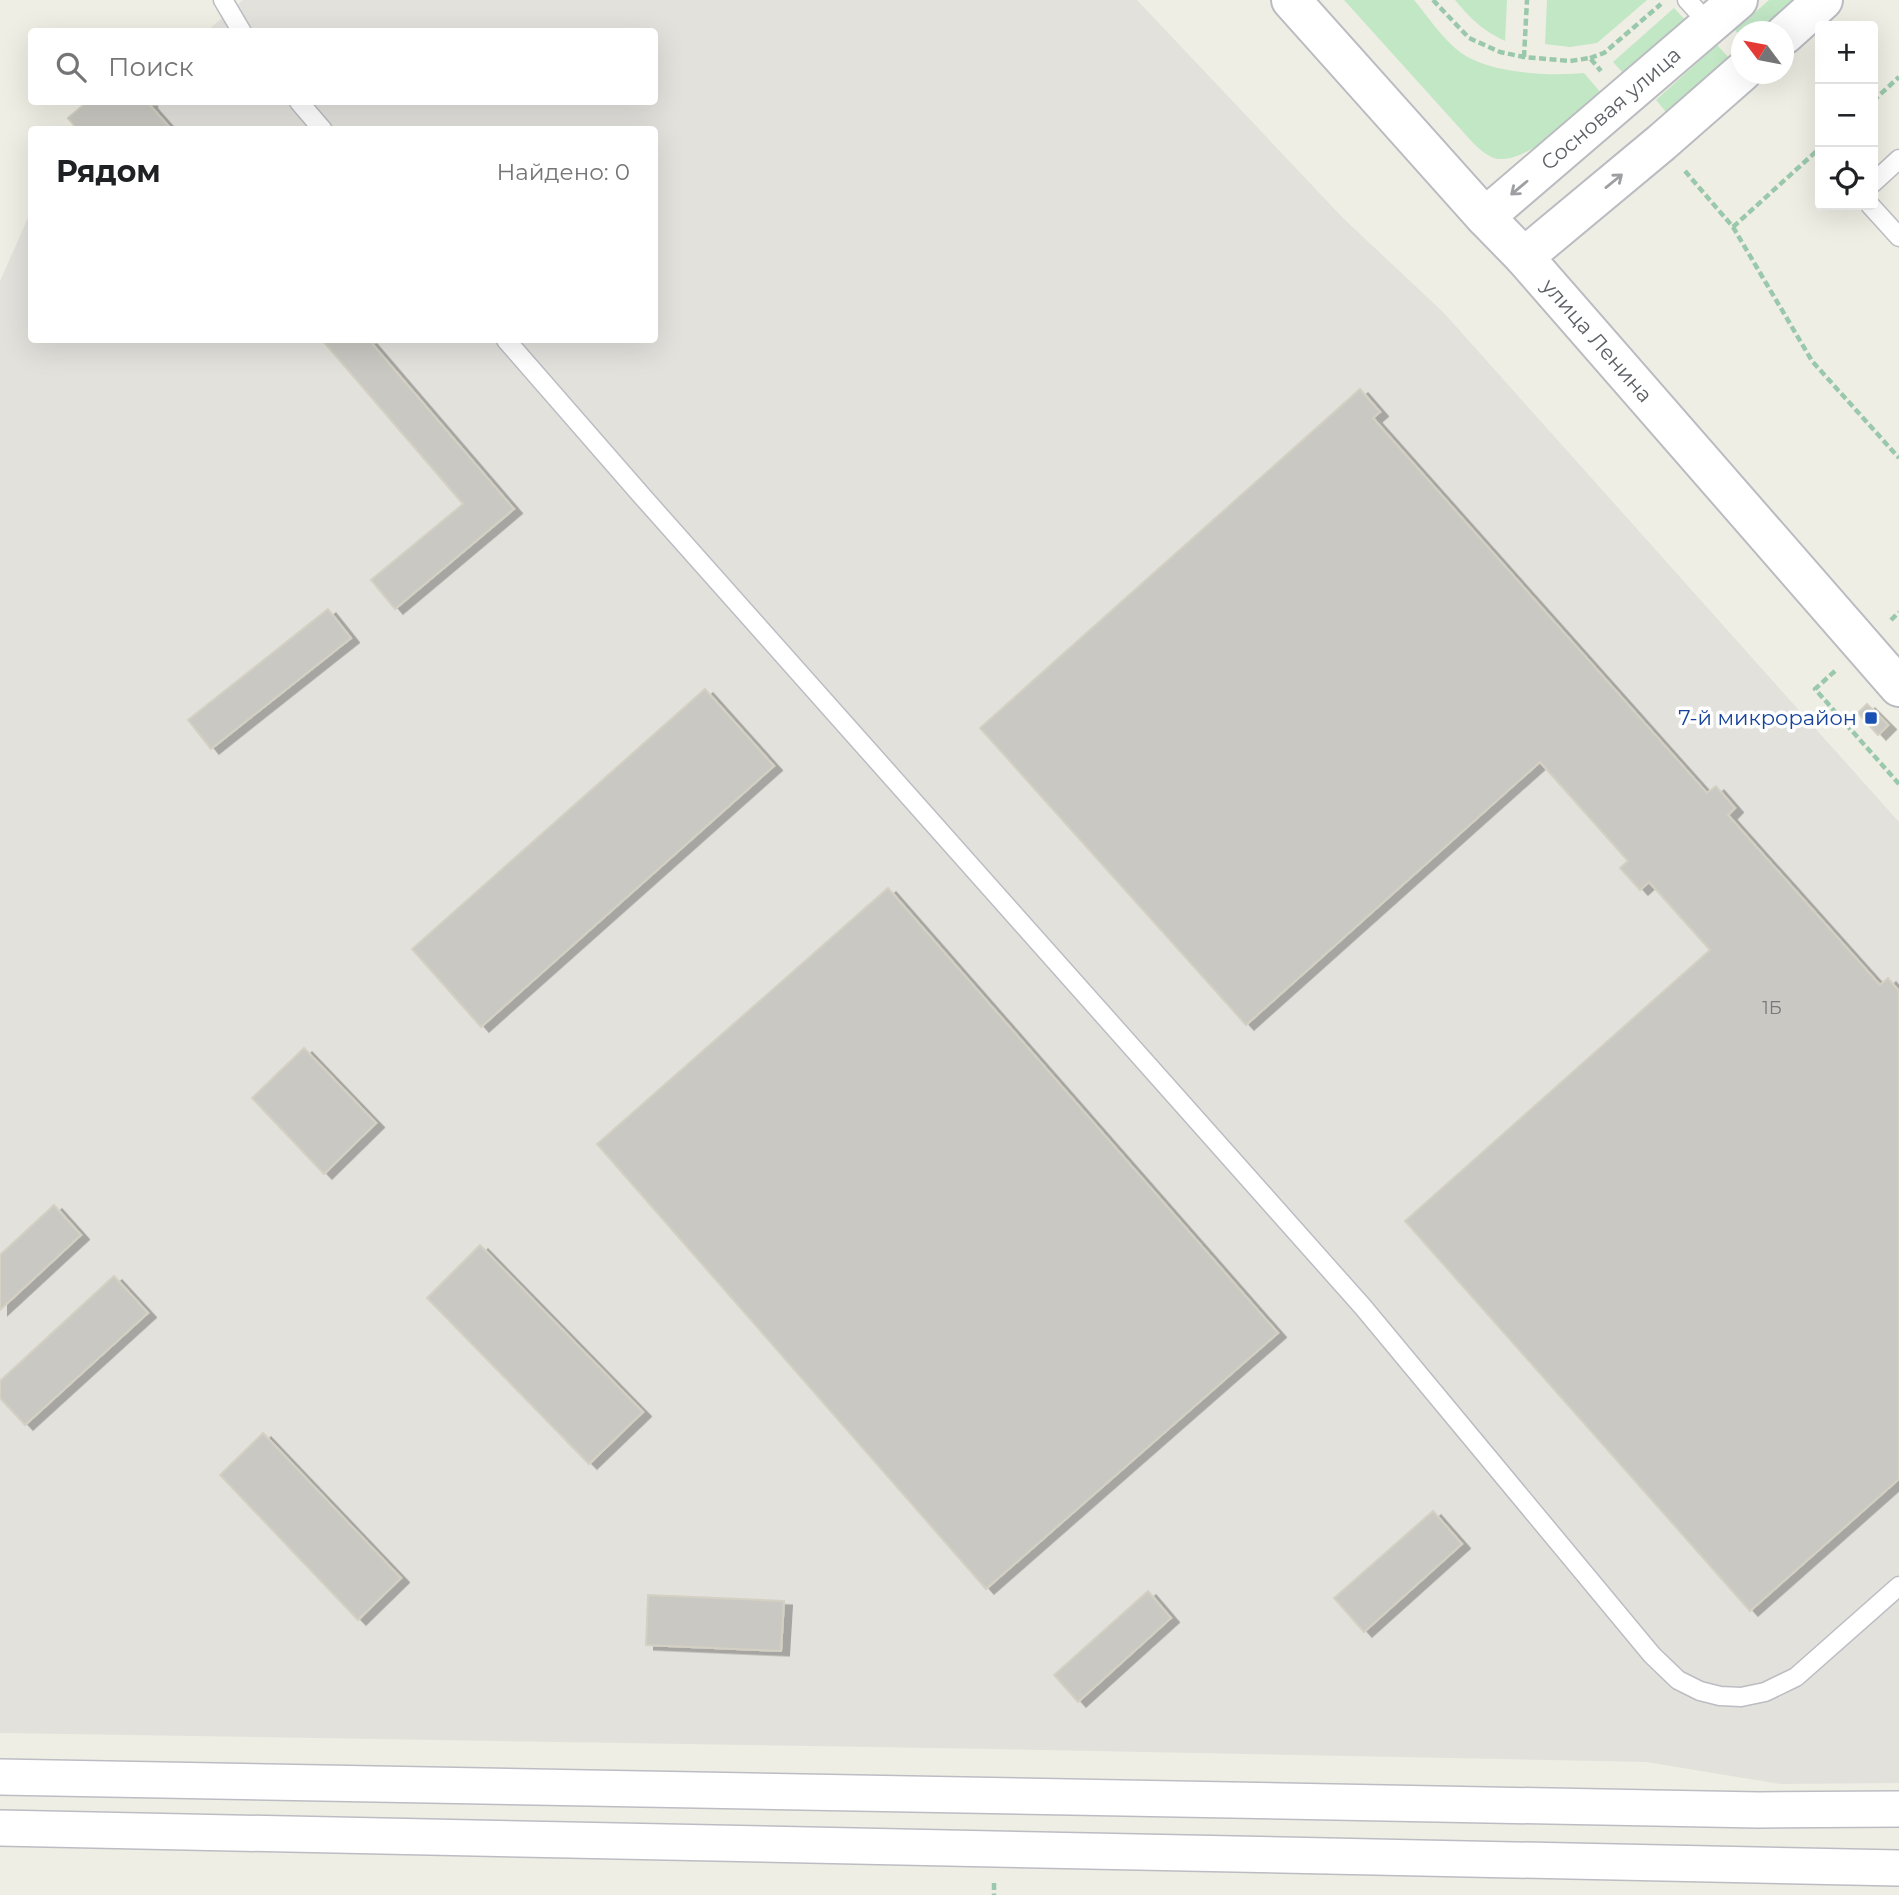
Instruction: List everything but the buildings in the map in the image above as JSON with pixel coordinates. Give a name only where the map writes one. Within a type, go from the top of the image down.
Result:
[{"type":"main road","name":"улица Ленина","points":[[1290,0],[1524,257],[1899,687]]},
{"type":"main road","name":"Сосновая улица","points":[[1485,217],[1623,100],[1699,13],[1738,0]]},
{"type":"main road","points":[[1794,25],[1823,0]]},
{"type":"main road","points":[[1524,257],[1731,81]]},
{"type":"street","points":[[0,1777],[1759,1810],[1899,1809]]},
{"type":"street","points":[[0,1828],[1899,1868]]},
{"type":"lane","points":[[223,0],[240,28]]},
{"type":"lane","points":[[302,105],[320,126]]},
{"type":"lane","points":[[1878,178],[1899,159]]},
{"type":"lane","points":[[1875,210],[1899,237]]},
{"type":"lane","points":[[509,343],[1363,1307],[1652,1655],[1678,1679],[1700,1692],[1720,1696],[1741,1697],[1765,1692],[1796,1677],[1899,1586]]},
{"type":"path","points":[[1433,0],[1469,38],[1500,52],[1570,61],[1604,53],[1666,0]]},
{"type":"path","points":[[1524,57],[1527,0]]},
{"type":"path","points":[[1590,58],[1623,100]]},
{"type":"path","points":[[1878,96],[1899,77]]},
{"type":"path","points":[[1661,143],[1733,226],[1812,361],[1899,458]]},
{"type":"path","points":[[1733,226],[1815,152]]},
{"type":"shaded area","points":[[243,0],[1137,0],[1343,218],[1444,313],[1899,822],[1899,1783],[1780,1784],[1646,1762],[0,1733],[0,281],[28,218],[28,343],[658,343],[658,126],[75,126],[68,118],[83,105],[658,105],[658,28],[210,28]]},
{"type":"green space","points":[[1344,0],[1414,0],[1445,38],[1466,56],[1508,70],[1556,74],[1584,73],[1601,93],[1541,143],[1514,157],[1494,158],[1474,144]]},
{"type":"green space","points":[[1455,0],[1507,0],[1505,41],[1477,24]]},
{"type":"green space","points":[[1547,0],[1647,0],[1597,43],[1570,47],[1545,44]]},
{"type":"green space","points":[[1769,0],[1794,0],[1770,21],[1745,21]]},
{"type":"green space","points":[[1674,8],[1686,21],[1624,74],[1613,62]]},
{"type":"green space","points":[[1717,45],[1729,58],[1667,113],[1656,100]]},
{"type":"place","name":"7-й микрорайон","points":[[1871,718]]}]
